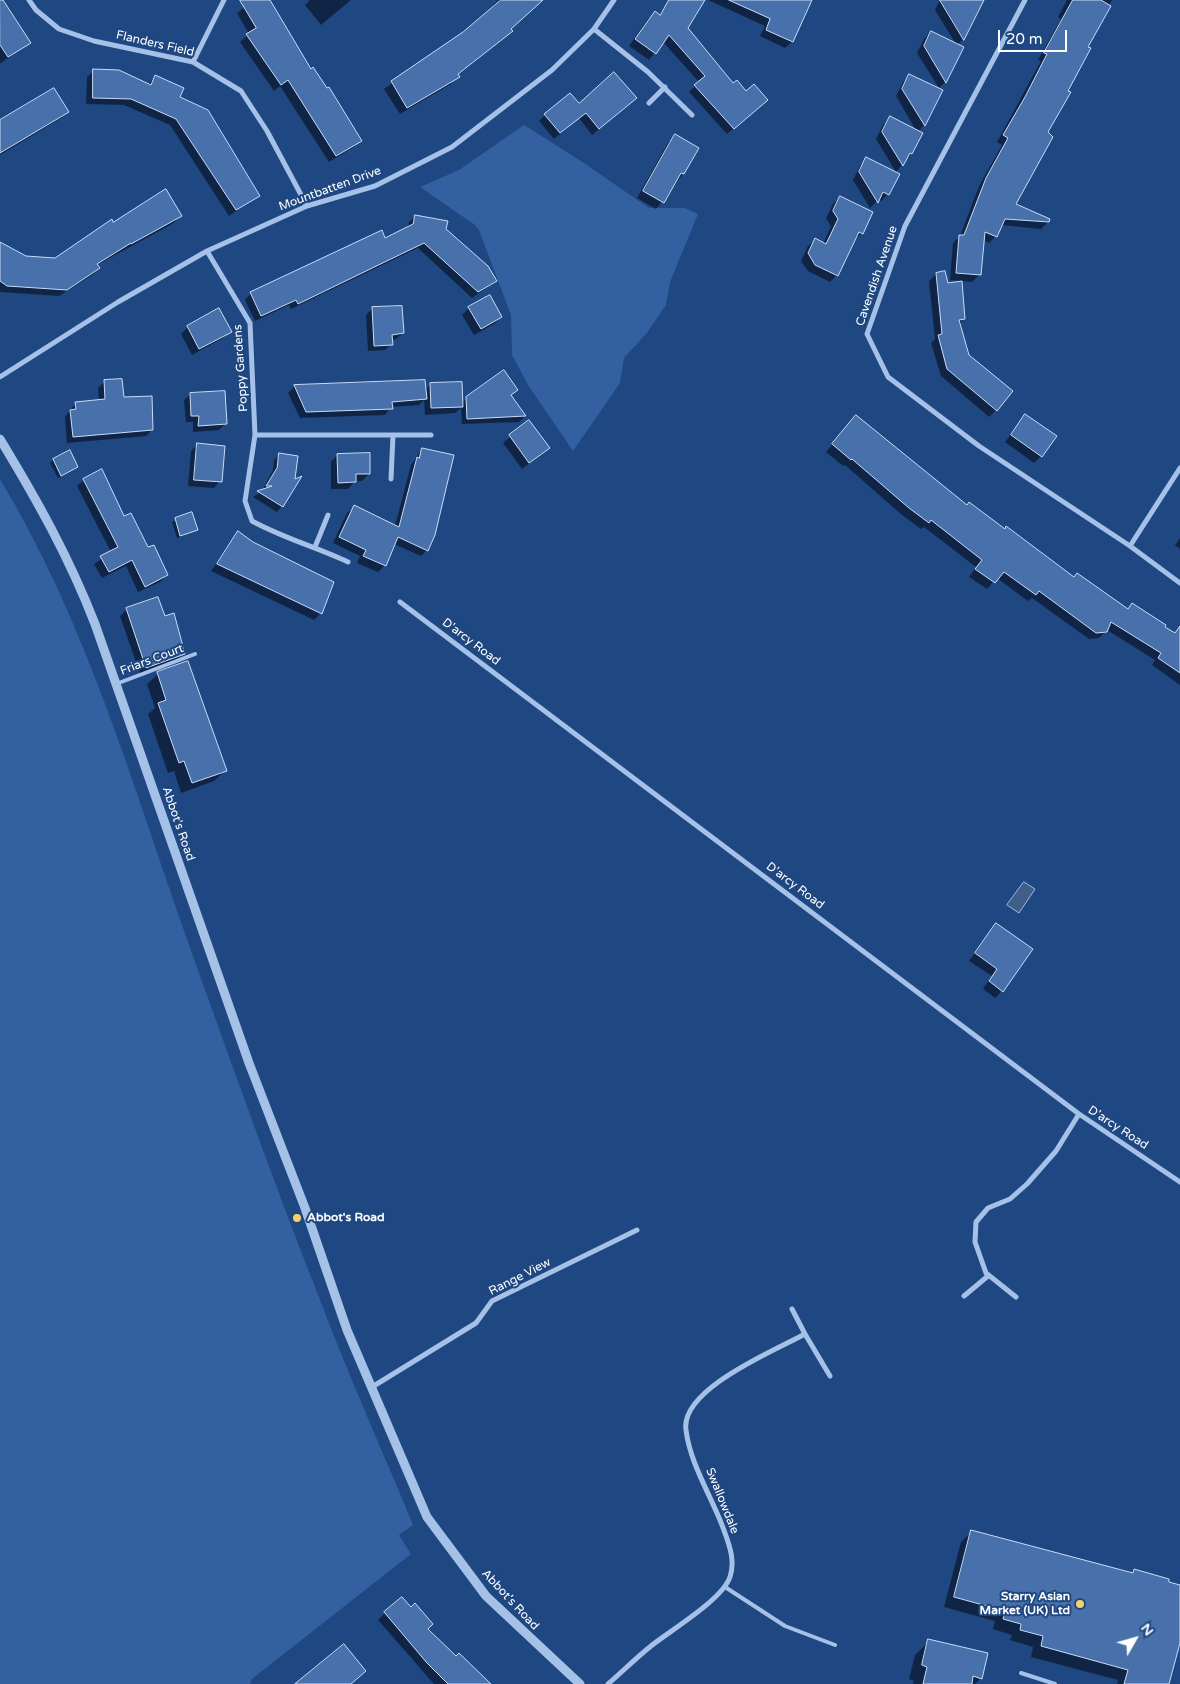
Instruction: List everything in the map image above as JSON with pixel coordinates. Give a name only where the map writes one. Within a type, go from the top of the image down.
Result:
[{"type":"street","name":"Flanders Field","points":[[29,0],[36,10],[59,29],[94,41],[193,62],[241,91],[266,130],[307,206]]},
{"type":"street","points":[[193,62],[224,0]]},
{"type":"street","name":"Mountbatten Drive","points":[[0,377],[118,302],[207,251],[307,206],[375,186],[452,147],[552,70],[594,29],[614,0]]},
{"type":"street","name":"Cavendish Avenue","points":[[1025,0],[905,226],[867,334],[888,377],[979,446],[1130,546],[1180,583]]},
{"type":"street","points":[[594,29],[665,87],[692,115]]},
{"type":"street","points":[[649,103],[665,87]]},
{"type":"street","name":"Poppy Gardens","points":[[207,251],[250,323],[255,435],[245,501],[252,520],[290,539],[315,547],[348,562]]},
{"type":"street","points":[[255,435],[431,435]]},
{"type":"street","points":[[391,479],[393,435]]},
{"type":"street","name":"Abbot's Road","points":[[0,439],[44,511],[76,574],[249,1063],[305,1208],[347,1330],[427,1517],[486,1596],[580,1684]]},
{"type":"street","points":[[1130,546],[1180,468]]},
{"type":"street","points":[[315,547],[328,515]]},
{"type":"street","name":"D'arcy Road","points":[[400,602],[1079,1114],[1180,1182]]},
{"type":"street","points":[[1016,1297],[986,1273],[980,1263],[975,1242],[976,1222],[988,1208],[1010,1199],[1027,1184],[1056,1151],[1079,1114]]},
{"type":"street","name":"Range View","points":[[372,1387],[476,1323],[492,1301],[637,1230]]},
{"type":"street","points":[[964,1296],[988,1276],[986,1273]]},
{"type":"street","points":[[792,1309],[830,1376]]},
{"type":"street","name":"Swallowdale","points":[[725,1587],[731,1576],[733,1560],[713,1503],[694,1461],[685,1428],[692,1408],[706,1390],[732,1372],[805,1334]]},
{"type":"street","points":[[608,1684],[725,1587]]},
{"type":"lane","name":"Friars Court","points":[[116,684],[195,654]]},
{"type":"lane","points":[[725,1587],[785,1626],[835,1645]]},
{"type":"lane","points":[[1021,1674],[1055,1684]]},
{"type":"shaded area","points":[[524,125],[584,163],[649,208],[685,208],[698,214],[670,282],[666,305],[646,334],[624,358],[620,383],[573,451],[528,385],[512,355],[511,315],[479,230],[475,225],[420,187],[459,170]]},
{"type":"shaded area","points":[[0,479],[31,534],[83,648],[128,766],[189,945],[287,1215],[344,1360],[413,1525],[399,1535],[411,1554],[252,1679],[250,1684],[0,1684]]},
{"type":"shaded area","points":[[1024,882],[1035,889],[1019,913],[1007,905]]},
{"type":"building","points":[[0,0],[3,0],[31,43],[8,57],[0,45]]},
{"type":"building","points":[[240,0],[270,0],[311,69],[313,67],[327,88],[329,87],[362,141],[336,156],[288,80],[281,85],[246,34],[256,28]]},
{"type":"building","points":[[501,0],[543,0],[511,29],[513,31],[458,74],[460,77],[407,108],[391,81],[463,32]]},
{"type":"building","points":[[669,0],[705,0],[688,28],[733,83],[737,80],[746,91],[754,84],[768,100],[734,129],[694,85],[705,76],[669,35],[656,54],[635,39],[655,11],[660,15]]},
{"type":"building","points":[[729,0],[812,0],[793,42],[766,30],[770,19]]},
{"type":"building","points":[[940,0],[984,0],[964,40]]},
{"type":"building","points":[[1073,0],[1101,0],[1111,6],[1088,47],[1091,48],[1068,91],[1071,92],[1048,132],[1053,137],[1016,204],[1050,219],[1049,222],[1005,219],[997,237],[985,232],[981,275],[956,273],[959,235],[964,235],[986,178],[1008,138],[1003,135],[1025,97],[1047,54],[1044,53]]},
{"type":"building","points":[[931,31],[964,47],[946,83],[924,46]]},
{"type":"building","points":[[93,69],[119,70],[151,85],[155,75],[184,88],[180,97],[208,110],[260,196],[236,210],[176,119],[131,99],[93,98]]},
{"type":"building","points":[[614,72],[637,98],[599,129],[586,113],[560,133],[544,114],[570,93],[579,103]]},
{"type":"building","points":[[909,74],[943,90],[925,126],[902,89]]},
{"type":"building","points":[[54,88],[69,112],[0,153],[0,120]]},
{"type":"building","points":[[890,116],[923,133],[903,166],[882,132]]},
{"type":"building","points":[[675,134],[699,148],[684,174],[681,173],[664,203],[643,191]]},
{"type":"building","points":[[866,157],[900,174],[889,195],[883,192],[878,203],[859,172]]},
{"type":"building","points":[[166,189],[182,216],[131,243],[97,264],[100,268],[67,290],[7,286],[0,281],[0,242],[26,256],[55,258],[112,219],[113,222]]},
{"type":"building","points":[[840,196],[873,212],[863,234],[859,232],[838,276],[815,265],[808,253],[815,238],[826,244],[838,219],[833,211]]},
{"type":"building","points":[[415,215],[448,221],[446,229],[488,266],[497,281],[478,292],[424,243],[298,304],[296,300],[261,316],[250,292],[382,230],[385,238],[413,224]]},
{"type":"building","points":[[945,271],[948,283],[962,281],[965,319],[959,320],[969,355],[1013,391],[997,411],[947,369],[938,335],[942,334],[936,273]]},
{"type":"building","points":[[490,295],[502,317],[481,329],[468,307]]},
{"type":"building","points":[[402,306],[404,333],[392,335],[393,345],[374,346],[372,307]]},
{"type":"building","points":[[219,308],[232,332],[199,349],[187,326]]},
{"type":"building","points":[[504,370],[518,390],[511,395],[526,416],[467,419],[466,397]]},
{"type":"building","points":[[122,379],[124,397],[152,396],[153,430],[73,437],[70,410],[76,409],[75,402],[105,399],[104,380]]},
{"type":"building","points":[[425,380],[427,399],[392,402],[393,409],[306,412],[294,385]]},
{"type":"building","points":[[462,382],[463,407],[431,408],[430,383]]},
{"type":"building","points":[[225,391],[227,424],[198,426],[199,416],[191,416],[190,393]]},
{"type":"building","points":[[1025,414],[1057,436],[1042,457],[1011,435]]},
{"type":"building","points":[[856,415],[967,505],[969,502],[1005,529],[1006,526],[1074,577],[1077,573],[1128,609],[1132,603],[1175,633],[1180,626],[1180,673],[1158,658],[1161,653],[1111,622],[1107,632],[1096,633],[1039,591],[1036,595],[1004,572],[995,583],[975,569],[982,560],[931,520],[929,523],[909,508],[832,444]]},
{"type":"building","points":[[529,420],[550,448],[529,463],[509,435]]},
{"type":"building","points":[[197,443],[225,446],[222,482],[194,480]]},
{"type":"building","points":[[422,448],[454,455],[435,535],[428,551],[398,537],[386,566],[363,556],[366,550],[339,537],[354,505],[399,527],[417,457],[419,458]]},
{"type":"building","points":[[70,450],[78,467],[61,476],[53,459]]},
{"type":"building","points":[[279,453],[298,456],[295,479],[302,476],[283,507],[257,491],[272,486],[266,486],[277,468]]},
{"type":"building","points":[[370,453],[370,474],[356,474],[356,482],[338,483],[337,454]]},
{"type":"building","points":[[102,469],[124,516],[131,513],[148,547],[154,545],[168,575],[145,587],[132,560],[109,572],[100,556],[118,547],[83,479]]},
{"type":"building","points":[[192,512],[198,530],[180,536],[175,518]]},
{"type":"building","points":[[238,531],[253,542],[334,582],[322,614],[217,564]]},
{"type":"building","points":[[158,597],[165,616],[174,613],[185,654],[146,668],[126,608]]},
{"type":"building","points":[[188,661],[227,771],[192,783],[184,761],[179,763],[158,703],[166,700],[157,672]]},
{"type":"building","points":[[996,923],[1033,949],[1003,992],[989,981],[997,969],[975,953]]},
{"type":"building","name":"Starry Asian Market (UK) Ltd","points":[[971,1530],[1133,1573],[1134,1569],[1169,1579],[1169,1582],[1180,1585],[1180,1643],[1169,1684],[1124,1684],[1128,1670],[1041,1646],[1043,1636],[1020,1630],[1021,1624],[1003,1619],[1005,1611],[954,1597]]},
{"type":"building","points":[[402,1597],[411,1607],[415,1603],[433,1624],[428,1629],[456,1656],[459,1653],[491,1684],[448,1684],[427,1663],[384,1612]]},
{"type":"building","points":[[928,1639],[988,1653],[982,1679],[973,1676],[972,1684],[923,1684],[927,1667],[922,1665]]},
{"type":"building","points":[[344,1644],[366,1671],[351,1684],[295,1684]]},
{"type":"place","name":"Abbot's Road","points":[[297,1218]]},
{"type":"place","name":"Starry Asian Market (UK) Ltd","points":[[1080,1604]]}]
